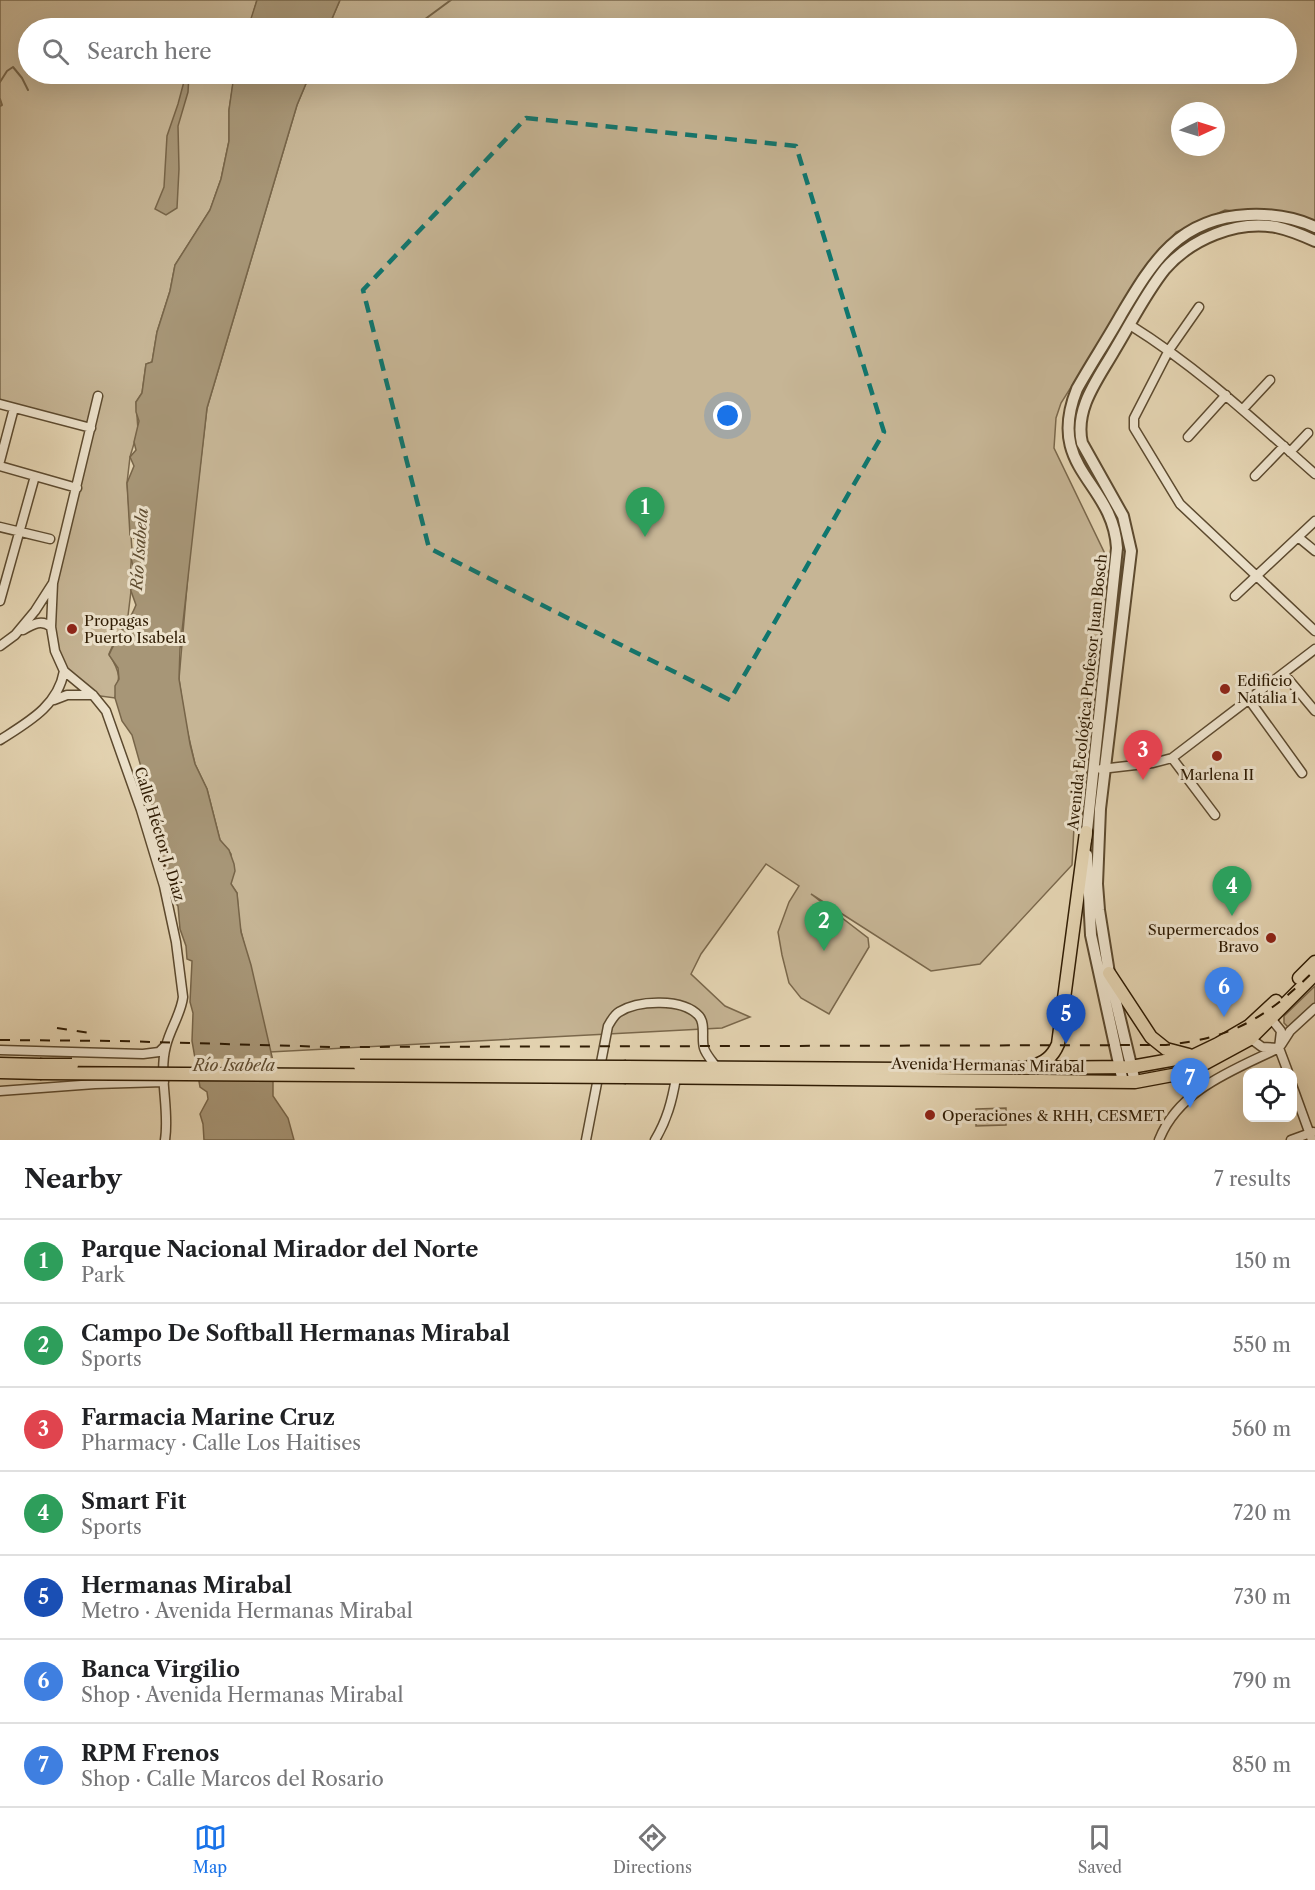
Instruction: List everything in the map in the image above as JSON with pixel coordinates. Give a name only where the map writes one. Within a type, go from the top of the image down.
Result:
[{"type":"main road","points":[[1015,1068],[1040,1064],[1051,1056],[1058,1044],[1086,832]]},
{"type":"main road","name":"Avenida Hermanas Mirabal","points":[[1267,1015],[1315,962]]},
{"type":"main road","points":[[1109,973],[1151,1037],[1166,1049],[1193,1056]]},
{"type":"main road","name":"Avenida Hermanas Mirabal","points":[[626,1072],[675,1078],[1129,1082],[1178,1074],[1202,1065],[1245,1035],[1315,974]]},
{"type":"main road","name":"Avenida Hermanas Mirabal","points":[[626,1072],[691,1068],[1125,1067],[1193,1056],[1245,1035]]},
{"type":"main road","points":[[0,1064],[40,1069]]},
{"type":"main road","points":[[0,1072],[40,1069],[626,1072]]},
{"type":"street","name":"Avenida Ecológica Profesor Juan Bosch","points":[[1129,1082],[1091,935],[1086,832],[1117,548],[1116,534],[1107,510],[1078,467],[1069,440],[1068,421],[1077,390],[1144,277],[1159,256],[1191,231],[1229,217],[1254,215],[1285,217],[1315,227]]},
{"type":"street","name":"Avenida Ecológica Profesor Juan Bosch","points":[[1125,1067],[1099,910],[1097,884],[1098,833],[1104,768],[1130,575],[1131,551],[1123,516],[1082,443],[1079,432],[1080,420],[1090,392],[1149,290],[1168,266],[1190,246],[1209,237],[1239,228],[1259,226],[1284,229],[1315,241]]},
{"type":"street","points":[[1199,307],[1169,350],[1134,418],[1134,428],[1178,502],[1315,631]]},
{"type":"street","points":[[1130,325],[1169,350],[1226,395],[1315,474]]},
{"type":"street","points":[[1243,409],[1270,380]]},
{"type":"street","points":[[1188,437],[1226,395]]},
{"type":"street","points":[[54,700],[60,690],[64,671],[55,651],[51,627],[53,583],[98,396]]},
{"type":"street","points":[[0,404],[91,428]]},
{"type":"street","points":[[0,461],[14,408]]},
{"type":"street","points":[[1255,476],[1308,433]]},
{"type":"street","points":[[0,466],[77,488]]},
{"type":"street","points":[[0,601],[35,476]]},
{"type":"street","points":[[1092,487],[1102,477]]},
{"type":"street","points":[[1235,596],[1315,521]]},
{"type":"street","points":[[0,527],[50,539]]},
{"type":"street","points":[[1298,537],[1315,551]]},
{"type":"street","points":[[15,635],[35,611],[53,583]]},
{"type":"street","points":[[0,646],[33,623],[47,623],[51,627]]},
{"type":"street","points":[[1093,771],[1172,759],[1315,649]]},
{"type":"street","name":"Calle Héctor J. Díaz","points":[[64,671],[93,695],[106,711],[141,810],[164,886],[176,942],[183,997],[182,1005],[165,1046],[164,1082],[167,1127],[165,1140]]},
{"type":"street","points":[[1284,674],[1315,711]]},
{"type":"street","points":[[0,740],[54,700],[67,694],[93,695]]},
{"type":"street","points":[[1250,700],[1302,773]]},
{"type":"street","points":[[1172,759],[1215,815]]},
{"type":"street","points":[[586,1140],[608,1026],[616,1014],[627,1008],[654,1003],[680,1006],[698,1015],[702,1021],[704,1049],[717,1068]]},
{"type":"street","points":[[1159,1140],[1179,1105],[1223,1075],[1279,1048],[1290,1031],[1315,1008]]},
{"type":"street","points":[[1267,1015],[1281,1031],[1279,1048],[1286,1068]]},
{"type":"street","points":[[1245,1035],[1262,1047],[1279,1048]]},
{"type":"street","points":[[0,1050],[143,1054],[159,1052],[165,1046]]},
{"type":"street","points":[[691,1068],[704,1049]]},
{"type":"street","points":[[655,1140],[671,1105],[675,1078]]},
{"type":"street","points":[[0,1091],[164,1082]]},
{"type":"street","points":[[1291,1140],[1312,1135],[1297,1095]]},
{"type":"highlighted area","points":[[526,118],[796,146],[884,432],[730,700],[429,548],[363,290]]},
{"type":"shaded area","points":[[0,0],[257,0],[252,18],[18,18],[18,84],[233,84],[229,110],[229,141],[221,179],[210,210],[175,265],[170,291],[157,332],[152,362],[146,364],[142,393],[136,402],[138,430],[130,457],[127,483],[132,549],[131,591],[127,624],[117,636],[109,654],[116,666],[118,676],[115,698],[93,695],[64,671],[51,627],[53,583],[91,429],[0,405]]},
{"type":"shaded area","points":[[340,0],[1315,0],[1315,227],[1290,217],[1225,210],[1176,232],[1139,279],[1061,403],[1056,418],[1054,448],[1106,556],[1097,646],[1078,751],[1072,865],[980,964],[931,971],[811,894],[868,938],[869,947],[829,1014],[801,998],[789,983],[778,932],[789,902],[799,886],[766,864],[701,954],[691,974],[725,1006],[750,1017],[722,1028],[270,1052],[239,923],[237,893],[231,884],[231,854],[220,840],[207,789],[195,764],[185,721],[179,679],[190,551],[207,408],[297,105],[306,84],[1297,84],[1297,18],[332,18]]},
{"type":"shaded area","points":[[1315,986],[1315,1006],[1288,1027],[1284,1023],[1284,1016]]},
{"type":"shaded area","points":[[1006,1108],[1006,1125],[976,1126],[976,1109]]},
{"type":"water","points":[[257,0],[340,0],[332,18],[251,18]]},
{"type":"water","points":[[183,84],[188,84],[178,126],[177,208],[166,215],[155,209],[164,187],[167,136]]},
{"type":"water","name":"Río Isabela","points":[[233,84],[306,84],[297,105],[207,408],[180,649],[179,679],[195,764],[207,789],[220,840],[229,850],[234,864],[235,871],[231,884],[237,893],[241,932],[273,1061],[273,1096],[288,1118],[294,1140],[204,1140],[200,1114],[208,1099],[207,1092],[200,1087],[192,1041],[193,1013],[190,1002],[192,961],[187,959],[186,946],[180,929],[178,906],[167,894],[158,859],[161,845],[152,806],[132,735],[122,721],[115,698],[115,686],[119,679],[118,668],[109,655],[136,605],[130,579],[134,571],[131,558],[132,549],[138,547],[136,540],[130,535],[127,483],[134,466],[130,457],[136,450],[134,442],[139,421],[136,402],[142,393],[146,364],[152,362],[157,332],[170,291],[175,265],[210,210],[221,179],[229,141],[229,110]]},
{"type":"pier","points":[[275,1058],[276,1078],[195,1078],[192,1059]]},
{"type":"waterway","points":[[427,18],[451,0]]},
{"type":"waterway","points":[[0,82],[7,71],[13,67],[18,73]]},
{"type":"waterway","points":[[25,84],[28,90]]},
{"type":"waterway","points":[[0,99],[2,105],[0,106]]},
{"type":"railway","points":[[0,1040],[332,1047],[1166,1045],[1211,1037],[1248,1022],[1281,1001],[1315,970]]},
{"type":"railway","points":[[57,1028],[96,1034]]},
{"type":"place","name":"Parque Nacional Mirador del Norte","points":[[645,537]]},
{"type":"place","name":"Propagas Puerto Isabela","points":[[72,629]]},
{"type":"place","name":"Edificio Natalia 1","points":[[1225,689]]},
{"type":"place","name":"Marlena II","points":[[1217,756]]},
{"type":"place","name":"Farmacia Marine Cruz","points":[[1143,780]]},
{"type":"place","name":"Smart Fit","points":[[1232,916]]},
{"type":"place","name":"Supermercados Bravo","points":[[1271,938]]},
{"type":"place","name":"Campo De Softball Hermanas Mirabal","points":[[824,951]]},
{"type":"place","name":"Banca Virgilio","points":[[1224,1017]]},
{"type":"place","name":"Hermanas Mirabal","points":[[1066,1044]]},
{"type":"place","name":"RPM Frenos","points":[[1190,1108]]},
{"type":"place","name":"Operaciones & RHH, CESMET","points":[[930,1115]]}]
